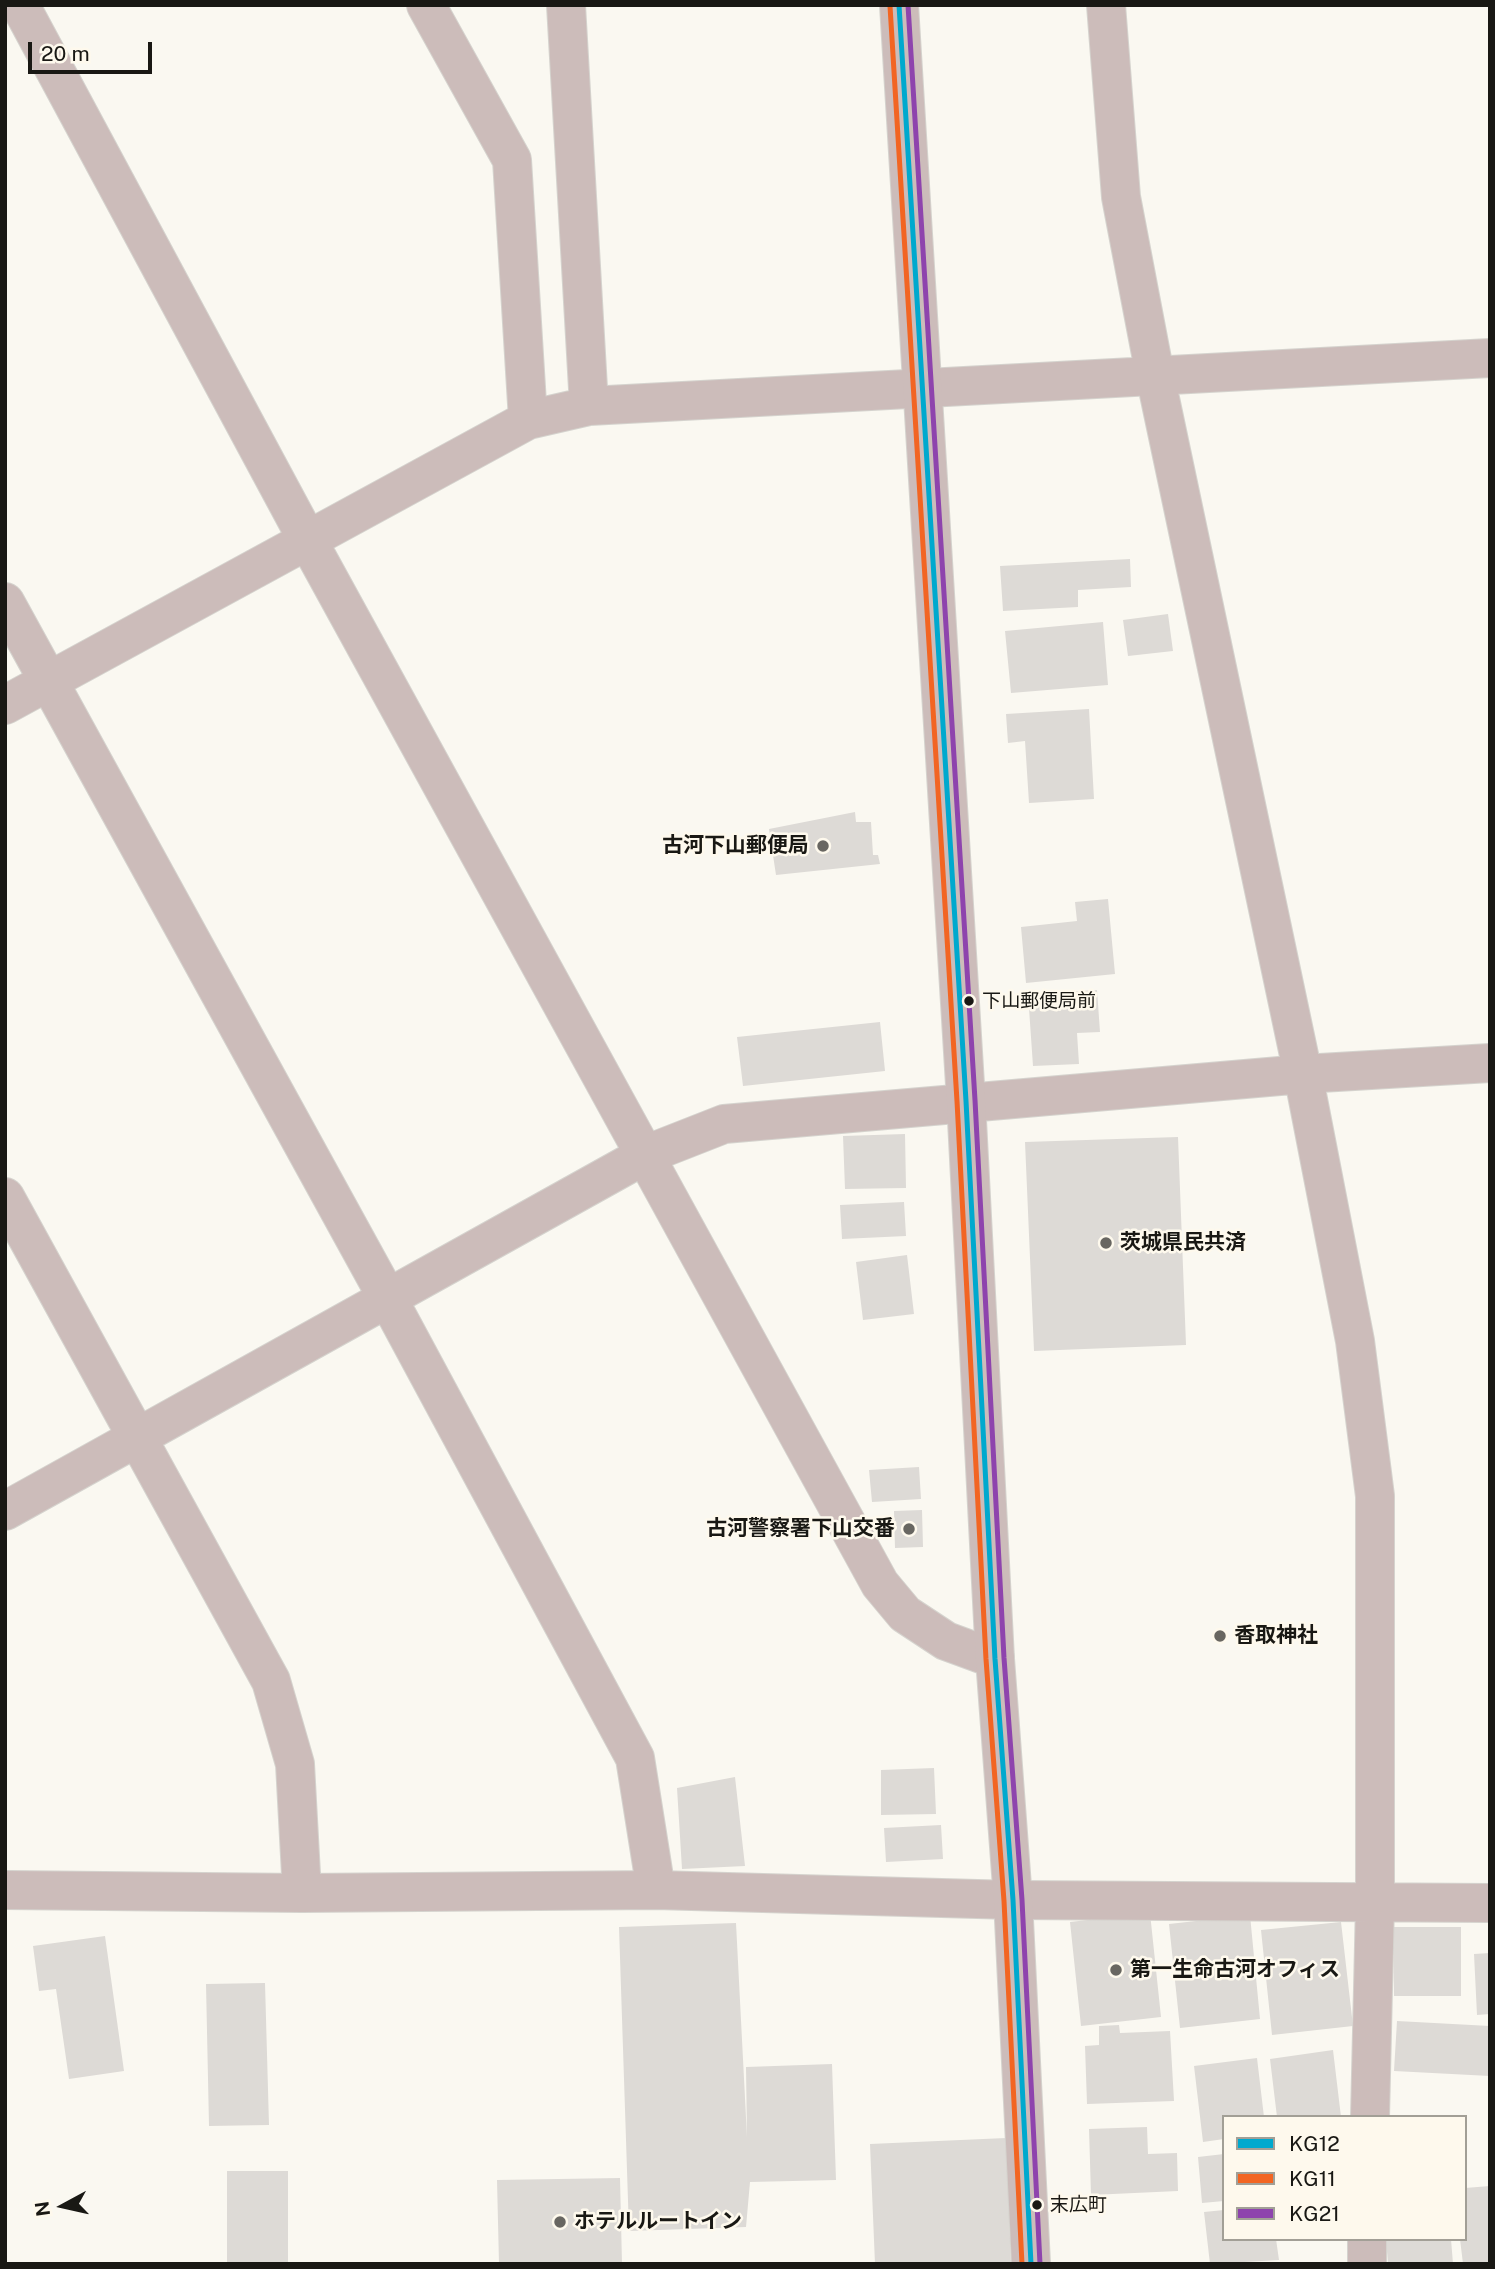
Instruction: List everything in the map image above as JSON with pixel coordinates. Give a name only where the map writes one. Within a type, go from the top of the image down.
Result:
[{"type":"street","points":[[20,5],[308,541],[880,1584],[905,1614],[946,1641],[995,1659]]},
{"type":"street","points":[[426,5],[512,160],[528,420]]},
{"type":"street","points":[[566,5],[589,406]]},
{"type":"street","points":[[899,5],[966,1101],[995,1659],[1013,1900],[1031,2264]]},
{"type":"street","points":[[1106,5],[1121,197],[1155,376],[1303,1074],[1355,1341],[1375,1496],[1375,1903],[1370,2115]]},
{"type":"street","points":[[5,705],[528,420],[589,406],[1490,358]]},
{"type":"street","points":[[5,602],[388,1299],[635,1758],[656,1890]]},
{"type":"street","points":[[5,1511],[645,1156],[724,1124],[1303,1074],[1490,1063]]},
{"type":"street","points":[[5,1197],[271,1681],[295,1764],[302,1893]]},
{"type":"street","points":[[5,1890],[302,1893],[656,1890],[1013,1900],[1490,1903]]},
{"type":"street","points":[[1367,2241],[1367,2264]]},
{"type":"building","points":[[1130,559],[1131,587],[1078,590],[1078,607],[1003,611],[1000,566]]},
{"type":"building","points":[[1168,614],[1173,651],[1128,656],[1123,620]]},
{"type":"building","points":[[1103,622],[1108,685],[1011,693],[1005,631]]},
{"type":"building","points":[[1089,709],[1094,799],[1029,803],[1025,741],[1008,743],[1006,714]]},
{"type":"building","points":[[855,812],[856,822],[871,822],[873,855],[878,855],[880,864],[776,875],[769,829]]},
{"type":"building","points":[[1108,899],[1115,974],[1026,983],[1021,927],[1077,921],[1075,902]]},
{"type":"building","points":[[1097,990],[1100,1032],[1077,1033],[1079,1064],[1033,1066],[1028,994]]},
{"type":"building","points":[[880,1022],[885,1071],[743,1086],[737,1037]]},
{"type":"building","points":[[905,1134],[906,1188],[845,1189],[843,1136]]},
{"type":"building","name":"茨城県民共済","points":[[1178,1137],[1186,1345],[1034,1351],[1025,1142]]},
{"type":"building","points":[[904,1202],[906,1236],[842,1239],[840,1205]]},
{"type":"building","points":[[907,1255],[914,1314],[863,1320],[856,1262]]},
{"type":"building","points":[[919,1467],[921,1499],[872,1502],[869,1470]]},
{"type":"building","name":"古河警察署下山交番","points":[[922,1510],[923,1547],[895,1548],[894,1511]]},
{"type":"building","points":[[934,1768],[936,1814],[881,1815],[881,1770]]},
{"type":"building","points":[[735,1777],[745,1866],[682,1869],[677,1788]]},
{"type":"building","points":[[941,1825],[943,1859],[886,1862],[884,1828]]},
{"type":"building","name":"第一生命古河オフィス","points":[[1150,1913],[1161,2017],[1081,2026],[1070,1922]]},
{"type":"building","points":[[1250,1915],[1260,2019],[1180,2028],[1169,1924]]},
{"type":"building","points":[[1341,1922],[1353,2026],[1272,2035],[1261,1930]]},
{"type":"building","points":[[736,1923],[747,2137],[746,2067],[832,2064],[836,2180],[750,2182],[746,2227],[629,2231],[619,1927]]},
{"type":"building","points":[[1393,1927],[1461,1927],[1461,1996],[1394,1996]]},
{"type":"building","points":[[105,1936],[124,2071],[69,2079],[56,1989],[39,1991],[33,1946]]},
{"type":"building","points":[[1490,1953],[1490,2014],[1477,2015],[1474,1954]]},
{"type":"building","points":[[265,1983],[269,2125],[209,2126],[206,1984]]},
{"type":"building","points":[[1397,2021],[1490,2026],[1490,2076],[1394,2071]]},
{"type":"building","points":[[1119,2025],[1120,2033],[1170,2031],[1174,2101],[1087,2104],[1085,2046],[1099,2045],[1099,2026]]},
{"type":"building","points":[[1333,2050],[1341,2115],[1277,2115],[1270,2059]]},
{"type":"building","points":[[1257,2058],[1264,2115],[1222,2115],[1222,2139],[1203,2142],[1194,2066]]},
{"type":"building","points":[[1147,2127],[1148,2154],[1177,2153],[1178,2191],[1091,2195],[1089,2129]]},
{"type":"building","points":[[1006,2138],[1011,2264],[875,2264],[870,2144]]},
{"type":"building","points":[[1222,2154],[1222,2201],[1202,2203],[1198,2157]]},
{"type":"building","points":[[227,2171],[288,2171],[288,2264],[227,2264]]},
{"type":"building","name":"ホテルルートイン","points":[[620,2178],[622,2264],[499,2264],[497,2180]]},
{"type":"building","points":[[1490,2186],[1490,2264],[1463,2264],[1460,2241],[1467,2241],[1467,2188]]},
{"type":"building","points":[[1222,2210],[1222,2241],[1276,2241],[1279,2260],[1210,2264],[1204,2212]]},
{"type":"building","points":[[1386,2241],[1451,2241],[1453,2264],[1388,2264]]},
{"type":"transit line","name":"KG12","points":[[899,5],[966,1101],[995,1659],[1013,1900],[1031,2264]]},
{"type":"transit line","name":"KG21","points":[[908,5],[975,1100],[1004,1658],[1022,1900],[1040,2264]]},
{"type":"transit line","name":"KG11","points":[[890,6],[957,1101],[986,1659],[1004,1901],[1022,2264]]},
{"type":"place","name":"古河下山郵便局","points":[[823,846]]},
{"type":"place","name":"下山郵便局前","points":[[969,1001]]},
{"type":"place","name":"茨城県民共済","points":[[1106,1243]]},
{"type":"place","name":"古河警察署下山交番","points":[[909,1529]]},
{"type":"place","name":"香取神社","points":[[1220,1636]]},
{"type":"place","name":"第一生命古河オフィス","points":[[1116,1970]]},
{"type":"place","name":"末広町","points":[[1037,2205]]},
{"type":"place","name":"ホテルルートイン","points":[[560,2222]]}]
